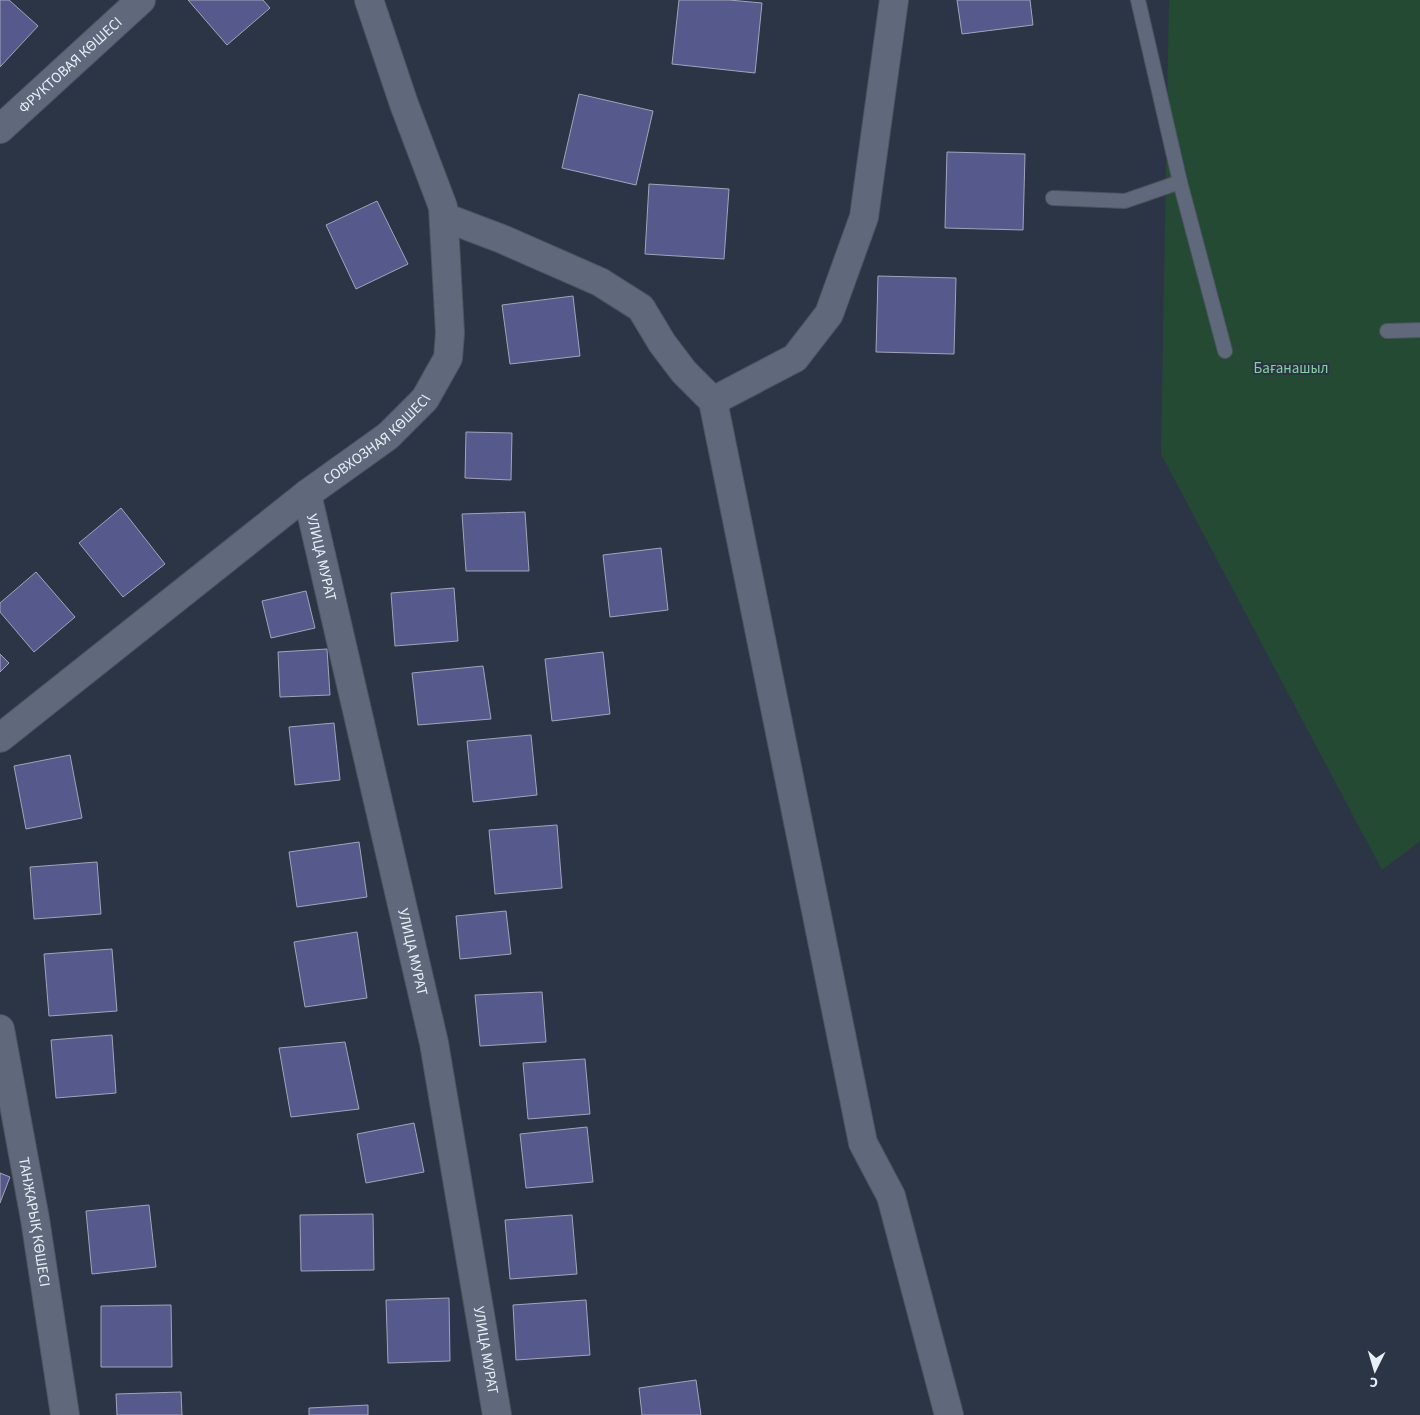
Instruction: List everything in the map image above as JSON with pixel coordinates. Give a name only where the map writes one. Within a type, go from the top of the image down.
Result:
[{"type":"street","name":"ФРУКТОВАЯ КӨШЕСІ","points":[[0,129],[141,0]]},
{"type":"street","name":"СОВХОЗНАЯ КӨШЕСІ","points":[[0,738],[307,494],[388,436],[425,399],[448,358],[450,332],[443,207],[404,104],[369,0]]},
{"type":"street","points":[[713,401],[795,358],[829,314],[864,217],[894,0]]},
{"type":"street","points":[[444,216],[600,282],[641,308],[662,343],[678,364],[713,401],[863,1143],[891,1196],[950,1415]]},
{"type":"street","name":"УЛИЦА МУРАТ","points":[[307,494],[434,1043],[496,1415]]},
{"type":"street","name":"ТАНЖАРЫҚ КӨШЕСІ","points":[[0,1029],[35,1219],[65,1415]]},
{"type":"lane","points":[[1138,0],[1180,182],[1225,351]]},
{"type":"lane","points":[[1053,198],[1125,200],[1180,182]]},
{"type":"lane","points":[[1387,331],[1420,330]]},
{"type":"green space","name":"Бағанашыл","points":[[1169,0],[1420,0],[1420,841],[1382,870],[1161,454]]},
{"type":"building","points":[[0,0],[9,0],[38,26],[0,67]]},
{"type":"building","points":[[188,0],[263,0],[270,8],[227,45]]},
{"type":"building","points":[[679,0],[729,0],[762,3],[755,73],[672,64]]},
{"type":"building","points":[[957,0],[1030,0],[1033,25],[962,34]]},
{"type":"building","points":[[579,94],[653,111],[636,185],[562,168]]},
{"type":"building","points":[[947,152],[1025,154],[1023,230],[945,228]]},
{"type":"building","points":[[649,184],[729,189],[724,259],[645,254]]},
{"type":"building","points":[[377,201],[408,264],[356,289],[326,225]]},
{"type":"building","points":[[878,276],[956,278],[954,354],[876,352]]},
{"type":"building","points":[[573,296],[580,356],[510,364],[502,305]]},
{"type":"building","points":[[466,432],[512,433],[511,480],[465,478]]},
{"type":"building","points":[[121,508],[165,564],[123,597],[79,543]]},
{"type":"building","points":[[525,512],[529,571],[466,571],[462,514]]},
{"type":"building","points":[[661,548],[668,610],[610,617],[603,555]]},
{"type":"building","points":[[36,572],[75,617],[34,652],[0,612],[0,603]]},
{"type":"building","points":[[454,588],[458,641],[395,646],[391,593]]},
{"type":"building","points":[[306,591],[315,628],[271,638],[262,601]]},
{"type":"building","points":[[327,649],[330,695],[280,697],[278,652]]},
{"type":"building","points":[[603,652],[610,714],[552,721],[545,659]]},
{"type":"building","points":[[0,654],[9,663],[0,672]]},
{"type":"building","points":[[483,666],[491,719],[418,725],[412,673]]},
{"type":"building","points":[[334,723],[340,780],[295,785],[289,727]]},
{"type":"building","points":[[531,735],[537,795],[473,802],[467,741]]},
{"type":"building","points":[[70,755],[82,818],[26,829],[14,766]]},
{"type":"building","points":[[557,825],[562,888],[495,894],[489,830]]},
{"type":"building","points":[[359,842],[367,897],[297,907],[289,852]]},
{"type":"building","points":[[97,862],[101,914],[34,919],[30,867]]},
{"type":"building","points":[[506,911],[511,954],[460,959],[456,916]]},
{"type":"building","points":[[357,932],[367,998],[305,1007],[294,942]]},
{"type":"building","points":[[112,949],[117,1011],[49,1016],[44,954]]},
{"type":"building","points":[[542,992],[546,1042],[480,1046],[475,995]]},
{"type":"building","points":[[112,1035],[116,1093],[56,1098],[51,1040]]},
{"type":"building","points":[[345,1042],[359,1109],[291,1117],[279,1048]]},
{"type":"building","points":[[585,1059],[590,1114],[528,1119],[523,1063]]},
{"type":"building","points":[[414,1123],[424,1172],[366,1183],[357,1134]]},
{"type":"building","points":[[587,1127],[593,1182],[526,1188],[520,1134]]},
{"type":"building","points":[[0,1173],[10,1177],[0,1203]]},
{"type":"building","points":[[149,1205],[156,1267],[92,1274],[86,1211]]},
{"type":"building","points":[[373,1214],[374,1270],[301,1271],[300,1215]]},
{"type":"building","points":[[572,1215],[577,1274],[510,1279],[505,1220]]},
{"type":"building","points":[[449,1298],[450,1361],[388,1363],[386,1300]]},
{"type":"building","points":[[586,1300],[590,1355],[516,1360],[513,1305]]},
{"type":"building","points":[[171,1305],[172,1367],[101,1367],[101,1306]]},
{"type":"building","points":[[696,1380],[701,1415],[642,1415],[639,1388]]},
{"type":"building","points":[[181,1392],[182,1415],[117,1415],[116,1394]]},
{"type":"building","points":[[368,1405],[368,1415],[309,1415],[309,1408]]}]
